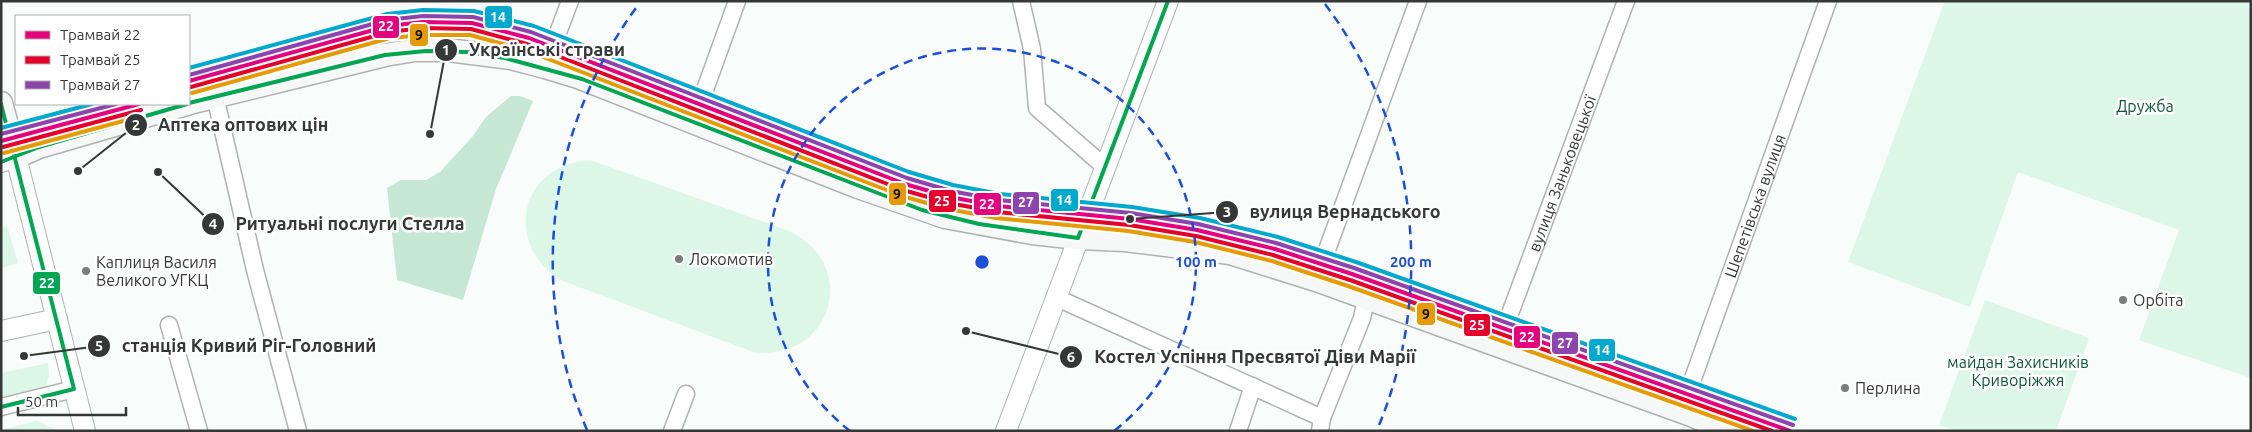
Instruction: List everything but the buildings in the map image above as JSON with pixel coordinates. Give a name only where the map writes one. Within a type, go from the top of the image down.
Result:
[{"type":"main road","points":[[190,103],[415,50],[457,51],[511,58],[578,78],[858,187],[945,217],[1032,233],[1078,238],[1125,240],[1230,253],[1316,280],[1681,412],[1728,431]]},
{"type":"main road","points":[[1,103],[9,160],[39,147],[185,105]]},
{"type":"street","points":[[546,67],[570,1]]},
{"type":"street","points":[[693,123],[738,1]]},
{"type":"street","points":[[1021,1],[1032,49],[1037,108],[1105,167]]},
{"type":"street","points":[[1006,431],[1168,1]]},
{"type":"street","points":[[1316,280],[1418,1]]},
{"type":"street","name":"вулиця Заньковецької","points":[[1498,346],[1626,1]]},
{"type":"street","name":"Шепетівська вулиця","points":[[1681,412],[1828,1]]},
{"type":"street","points":[[215,96],[254,270],[298,431]]},
{"type":"street","points":[[9,160],[57,319],[85,431]]},
{"type":"street","points":[[1056,297],[1253,386],[1321,424],[1362,318],[1366,299]]},
{"type":"street","points":[[1,331],[57,319]]},
{"type":"street","points":[[169,325],[198,431]]},
{"type":"street","points":[[1238,431],[1253,386]]},
{"type":"street","points":[[1,407],[74,389]]},
{"type":"street","points":[[672,431],[686,394]]},
{"type":"green space","name":"Дружба","points":[[1945,1],[2251,1],[2251,378],[2139,340],[2179,230],[2018,172],[1970,307],[1848,262]]},
{"type":"green space","points":[[511,96],[520,96],[533,101],[496,189],[463,300],[397,280],[387,188],[401,180],[426,180],[440,172],[473,136],[486,117]]},
{"type":"green space","name":"Локомотив","points":[[590,160],[789,231],[811,246],[825,266],[830,287],[828,308],[818,327],[802,342],[780,351],[753,352],[558,279],[541,263],[530,244],[526,225],[528,206],[535,189],[548,175],[567,165]]},
{"type":"green space","points":[[7,226],[18,263],[1,268],[1,227]]},
{"type":"green space","name":"майдан Захисників Криворіжжя","points":[[1985,300],[2089,338],[2056,431],[1957,431],[1939,425]]},
{"type":"green space","points":[[48,363],[49,375],[46,386],[1,400],[1,373]]},
{"type":"green space","points":[[37,421],[58,431],[1,431],[1,430]]},
{"type":"tram line","name":"27","points":[[190,75],[387,20],[423,16],[473,17],[531,32],[907,178],[951,191],[999,200],[1131,213],[1198,224],[1276,243],[1354,268],[1793,425]]},
{"type":"tram line","name":"22","points":[[190,81],[388,26],[423,22],[472,23],[529,38],[905,184],[950,197],[998,206],[1130,219],[1197,230],[1275,249],[1352,274],[1790,431]]},
{"type":"tram line","name":"25","points":[[191,87],[389,32],[423,28],[471,29],[527,44],[903,190],[949,203],[997,212],[1129,225],[1196,236],[1273,255],[1350,280],[1772,431]]},
{"type":"tram line","name":"27","points":[[1,134],[112,105]]},
{"type":"tram line","name":"22","points":[[1,141],[135,105]]},
{"type":"tram line","name":"25","points":[[3,147],[141,110]]},
{"type":"transit line","name":"22","points":[[190,103],[385,55],[426,51],[466,52],[505,58],[582,79],[922,210],[979,224],[1078,238],[1168,1]]},
{"type":"transit line","name":"14","points":[[190,68],[387,14],[423,10],[474,11],[534,26],[909,172],[953,185],[1000,194],[1132,207],[1200,218],[1278,237],[1356,262],[1795,419]]},
{"type":"transit line","name":"9","points":[[192,93],[390,38],[424,35],[470,35],[525,50],[902,196],[948,209],[996,218],[1128,231],[1195,242],[1272,261],[1348,286],[1753,431]]},
{"type":"transit line","name":"22","points":[[1,104],[74,389],[1,407]]},
{"type":"transit line","name":"14","points":[[1,128],[88,105]]},
{"type":"transit line","name":"22","points":[[1,162],[39,147],[184,105]]},
{"type":"transit line","name":"9","points":[[4,153],[142,116]]},
{"type":"place","name":"Українські страви","points":[[430,134]]},
{"type":"place","name":"Аптека оптових цін","points":[[78,171]]},
{"type":"place","name":"Ритуальні послуги Стелла","points":[[158,172]]},
{"type":"place","name":"вулиця Вернадського","points":[[1130,219]]},
{"type":"place","name":"Локомотив","points":[[679,259]]},
{"type":"place","name":"Каплиця Василя Великого УГКЦ","points":[[86,271]]},
{"type":"place","name":"Орбіта","points":[[2123,300]]},
{"type":"place","name":"Костел Успіння Пресвятої Діви Марії","points":[[966,331]]},
{"type":"place","name":"станція Кривий Ріг-Головний","points":[[24,356]]},
{"type":"place","name":"Перлина","points":[[1845,388]]}]
